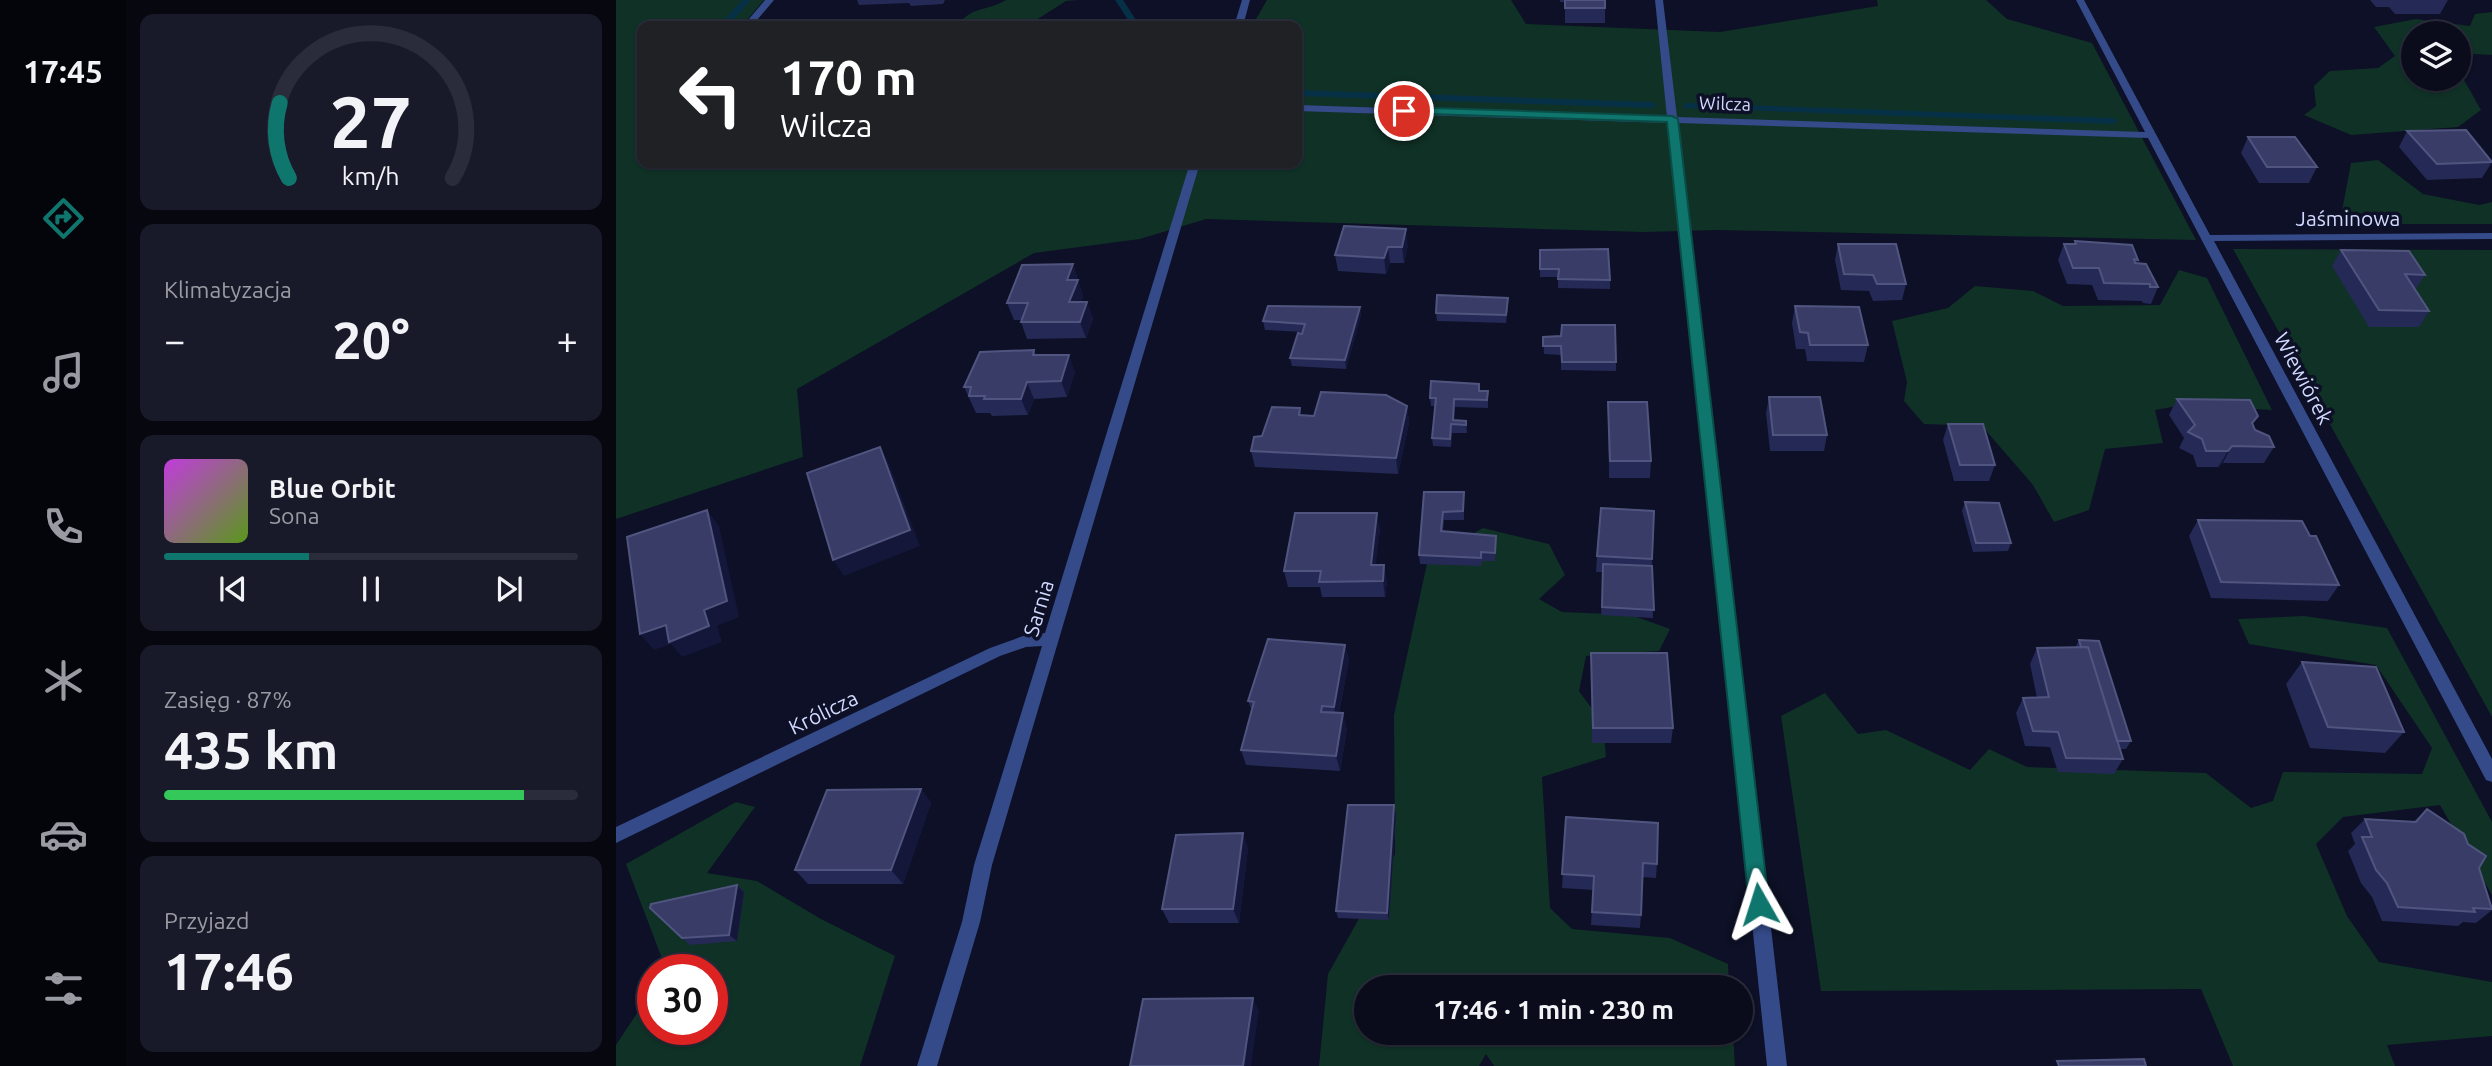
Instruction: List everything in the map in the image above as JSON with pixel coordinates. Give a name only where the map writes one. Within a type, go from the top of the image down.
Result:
[{"type":"street","points":[[751,21],[769,0]]},
{"type":"street","points":[[1240,21],[1246,0]]},
{"type":"street","points":[[1659,0],[1777,1066]]},
{"type":"street","name":"Wiewiórek","points":[[2080,0],[2492,775]]},
{"type":"street","name":"Wilcza","points":[[1302,107],[2152,135]]},
{"type":"street","name":"Sarnia","points":[[927,1066],[971,922],[983,865],[1193,168]]},
{"type":"street","name":"Jaśminowa","points":[[2205,238],[2492,236]]},
{"type":"street","name":"Królicza","points":[[616,835],[995,652],[1026,641],[1052,639]]},
{"type":"green space","points":[[616,0],[764,0],[746,21],[637,21],[637,168],[1302,168],[1302,21],[1255,21],[1267,0],[1511,0],[1526,24],[1720,32],[1878,6],[1877,0],[1986,0],[2007,19],[2092,43],[2196,240],[1716,230],[1644,232],[1206,219],[1140,239],[1034,253],[797,389],[803,457],[616,519]]},
{"type":"green space","points":[[1006,0],[1079,0],[1066,1],[1035,21],[961,21],[969,14]]},
{"type":"green space","points":[[2492,12],[2492,55],[2474,54],[2471,57],[2471,24],[2475,14]]},
{"type":"green space","points":[[2401,22],[2401,91],[2470,91],[2481,110],[2458,127],[2351,135],[2304,115],[2316,106],[2314,86],[2330,71],[2378,68],[2395,56],[2374,27]]},
{"type":"green space","points":[[2378,160],[2423,194],[2479,205],[2492,202],[2492,224],[2360,224],[2341,216],[2351,163]]},
{"type":"green space","points":[[2233,249],[2492,250],[2492,717]]},
{"type":"green space","points":[[2179,270],[2207,278],[2272,410],[2183,405],[2155,410],[2163,443],[2105,449],[2089,510],[2054,522],[2033,485],[1982,426],[1924,424],[1904,401],[1907,382],[1892,321],[1948,308],[1975,286],[2033,291],[2063,306],[2160,305]]},
{"type":"green space","points":[[1483,528],[1549,544],[1565,575],[1539,599],[1562,612],[1631,615],[1670,629],[1659,651],[1586,656],[1579,691],[1603,724],[1606,757],[1542,777],[1550,908],[1572,929],[1670,938],[1728,964],[1728,975],[1354,975],[1354,1045],[1734,1045],[1735,1066],[1494,1066],[1486,1054],[1479,1066],[1319,1066],[1328,974],[1395,854],[1394,715],[1428,559]]},
{"type":"green space","points":[[2304,616],[2387,628],[2492,822],[2492,895],[2440,805],[2343,817],[2316,844],[2347,916],[2379,962],[2492,982],[2492,1036],[2387,1045],[2395,1066],[2233,1066],[2201,989],[1821,991],[1781,716],[1825,693],[1858,734],[1886,730],[1970,770],[1989,749],[2027,767],[2206,773],[2251,808],[2273,801],[2283,772],[2422,774],[2432,748],[2376,665],[2249,644],[2238,619]]},
{"type":"green space","points":[[736,802],[755,807],[707,873],[757,881],[821,919],[895,956],[860,1066],[616,1066],[616,1045],[637,1013],[637,1045],[728,1045],[728,954],[660,954],[626,864]]},
{"type":"building","points":[[1565,0],[1605,0],[1605,8],[1565,8]]},
{"type":"building","points":[[797,20],[841,20],[840,21]]},
{"type":"building","points":[[2466,130],[2492,162],[2437,164],[2407,131]]},
{"type":"building","points":[[2248,137],[2295,137],[2317,167],[2267,167]]},
{"type":"building","points":[[1344,226],[1406,229],[1402,247],[1388,247],[1384,258],[1335,255]]},
{"type":"building","points":[[2075,241],[2132,245],[2138,260],[2134,259],[2135,263],[2146,264],[2158,287],[2150,287],[2150,284],[2104,283],[2099,268],[2073,268],[2064,244],[2076,244]]},
{"type":"building","points":[[1838,244],[1896,244],[1906,284],[1877,284],[1873,275],[1844,274]]},
{"type":"building","points":[[1608,249],[1610,280],[1558,279],[1559,269],[1540,269],[1540,250]]},
{"type":"building","points":[[2341,250],[2409,251],[2425,275],[2405,274],[2429,311],[2379,310]]},
{"type":"building","points":[[1073,264],[1067,280],[1078,280],[1069,302],[1087,302],[1080,322],[1021,322],[1028,303],[1007,303],[1022,265]]},
{"type":"building","points":[[1437,295],[1508,298],[1506,315],[1436,313]]},
{"type":"building","points":[[1268,306],[1360,307],[1345,360],[1290,358],[1298,333],[1302,334],[1305,324],[1263,321]]},
{"type":"building","points":[[1795,306],[1859,307],[1868,345],[1810,345],[1808,333],[1800,332]]},
{"type":"building","points":[[1562,325],[1615,325],[1616,362],[1562,362],[1561,346],[1543,346],[1543,337],[1561,336]]},
{"type":"building","points":[[1034,350],[1033,355],[1069,355],[1061,381],[1027,382],[1021,399],[984,399],[985,396],[969,396],[971,387],[964,387],[980,352]]},
{"type":"building","points":[[1431,381],[1479,384],[1479,391],[1488,391],[1487,400],[1454,399],[1453,420],[1466,421],[1466,425],[1451,424],[1450,439],[1432,438],[1436,398],[1430,398]]},
{"type":"building","points":[[1321,392],[1386,395],[1407,406],[1396,458],[1251,451],[1254,437],[1262,436],[1272,407],[1300,408],[1299,415],[1314,416]]},
{"type":"building","points":[[1769,397],[1820,397],[1827,435],[1773,435]]},
{"type":"building","points":[[2177,399],[2250,400],[2258,416],[2252,423],[2255,430],[2269,436],[2274,447],[2232,446],[2228,451],[2206,451],[2202,439],[2188,432],[2195,425]]},
{"type":"building","points":[[1608,402],[1647,402],[1651,461],[1610,461]]},
{"type":"building","points":[[1948,424],[1983,424],[1995,465],[1960,465]]},
{"type":"building","points":[[880,447],[910,530],[833,560],[807,473]]},
{"type":"building","points":[[1424,492],[1464,492],[1463,511],[1443,512],[1441,531],[1496,536],[1495,553],[1481,552],[1481,558],[1419,555]]},
{"type":"building","points":[[1965,502],[1999,503],[2011,543],[1976,543]]},
{"type":"building","points":[[1601,508],[1654,511],[1652,559],[1597,556]]},
{"type":"building","points":[[707,510],[727,601],[704,610],[709,626],[669,642],[666,625],[640,634],[627,537]]},
{"type":"building","points":[[1295,513],[1377,513],[1371,565],[1384,565],[1383,581],[1319,582],[1321,571],[1284,571]]},
{"type":"building","points":[[2198,520],[2302,521],[2310,536],[2316,536],[2339,585],[2221,582]]},
{"type":"building","points":[[1603,564],[1652,566],[1654,610],[1602,607]]},
{"type":"building","points":[[1268,639],[1345,645],[1334,707],[1322,706],[1321,712],[1343,713],[1336,756],[1241,750],[1254,702],[1248,701]]},
{"type":"building","points":[[2079,640],[2099,641],[2131,741],[2117,741],[2088,647],[2081,647]]},
{"type":"building","points":[[2088,647],[2123,759],[2066,758],[2058,732],[2033,731],[2023,698],[2049,697],[2037,648]]},
{"type":"building","points":[[1591,653],[1667,653],[1673,728],[1593,728]]},
{"type":"building","points":[[2302,662],[2376,667],[2404,732],[2328,727]]},
{"type":"building","points":[[921,789],[891,870],[795,870],[827,790]]},
{"type":"building","points":[[1348,805],[1394,805],[1387,913],[1336,911]]},
{"type":"building","points":[[2427,809],[2464,834],[2468,844],[2486,856],[2479,868],[2492,909],[2473,908],[2475,912],[2398,907],[2387,883],[2376,870],[2362,837],[2372,837],[2365,819],[2416,822]]},
{"type":"building","points":[[1566,817],[1658,823],[1657,864],[1643,863],[1641,915],[1592,912],[1594,876],[1562,874]]},
{"type":"building","points":[[1243,833],[1233,909],[1162,909],[1176,835]]},
{"type":"building","points":[[737,885],[729,935],[682,938],[650,908],[651,904]]},
{"type":"building","points":[[1253,998],[1243,1066],[1130,1066],[1143,999]]},
{"type":"building","points":[[2144,1059],[2146,1066],[2059,1066],[2057,1061]]},
{"type":"waterway","points":[[728,21],[747,0]]},
{"type":"waterway","points":[[1119,0],[1133,21]]},
{"type":"waterway","points":[[1302,93],[1652,105]]},
{"type":"waterway","points":[[1688,106],[2113,121]]},
{"type":"route","points":[[1404,111],[1672,119],[1759,904]]}]
